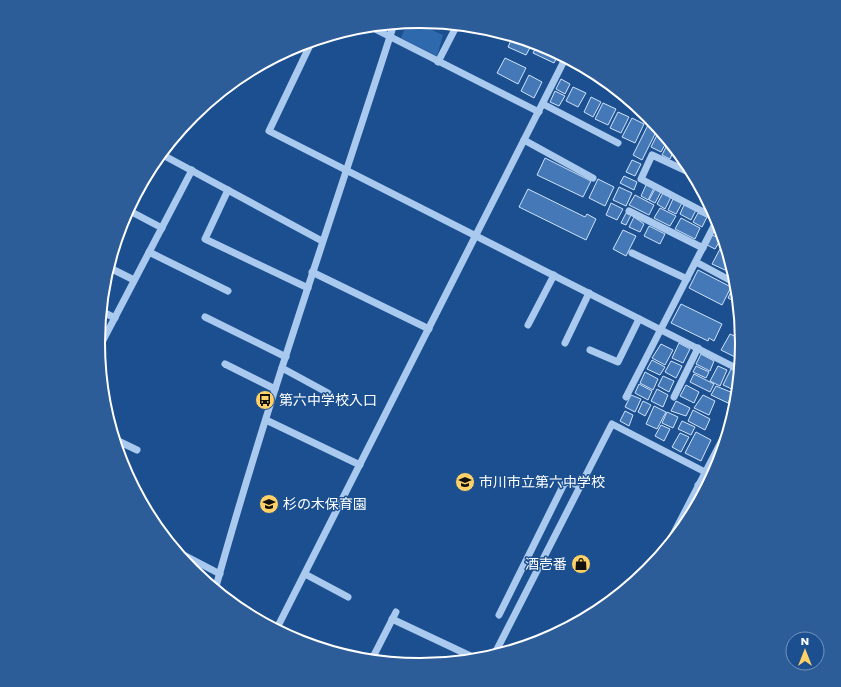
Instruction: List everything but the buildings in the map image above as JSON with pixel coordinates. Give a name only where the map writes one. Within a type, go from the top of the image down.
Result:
[{"type":"street","points":[[217,585],[312,272],[392,30]]},
{"type":"street","points":[[438,62],[454,30]]},
{"type":"street","points":[[379,31],[538,112]]},
{"type":"street","points":[[308,49],[270,131],[735,367]]},
{"type":"street","points":[[279,625],[564,63]]},
{"type":"street","points":[[543,104],[618,143]]},
{"type":"street","points":[[524,140],[594,178]]},
{"type":"street","points":[[685,171],[652,155],[641,179],[708,214]]},
{"type":"street","points":[[166,157],[322,241]]},
{"type":"street","points":[[105,335],[192,170]]},
{"type":"street","points":[[228,190],[205,240],[308,288]]},
{"type":"street","points":[[630,211],[703,248]]},
{"type":"street","points":[[134,213],[162,228]]},
{"type":"street","points":[[626,397],[662,330],[714,227]]},
{"type":"street","points":[[149,252],[228,291]]},
{"type":"street","points":[[632,253],[687,279]]},
{"type":"street","points":[[696,262],[729,280]]},
{"type":"street","points":[[114,270],[134,280]]},
{"type":"street","points":[[312,272],[428,329]]},
{"type":"street","points":[[528,325],[554,276]]},
{"type":"street","points":[[565,343],[589,293]]},
{"type":"street","points":[[107,314],[115,318]]},
{"type":"street","points":[[205,317],[286,357]]},
{"type":"street","points":[[590,350],[618,362],[640,319]]},
{"type":"street","points":[[674,397],[698,348]]},
{"type":"street","points":[[225,364],[276,389]]},
{"type":"street","points":[[282,368],[328,393]]},
{"type":"street","points":[[266,420],[360,465]]},
{"type":"street","points":[[497,649],[612,424],[705,472]]},
{"type":"street","points":[[121,442],[137,450]]},
{"type":"street","points":[[675,530],[718,446]]},
{"type":"street","points":[[498,615],[563,486],[566,482],[570,482],[579,486]]},
{"type":"street","points":[[188,557],[220,574]]},
{"type":"street","points":[[305,574],[348,597]]},
{"type":"street","points":[[374,655],[396,612]]},
{"type":"street","points":[[392,619],[468,655]]},
{"type":"shaded area","points":[[429,28],[443,35],[437,56],[401,38],[404,29]]},
{"type":"place","name":"第六中学校入口","points":[[265,400]]},
{"type":"place","name":"市川市立第六中学校","points":[[465,482]]},
{"type":"place","name":"杉の木保育園","points":[[269,504]]},
{"type":"place","name":"酒壱番","points":[[581,564]]}]
